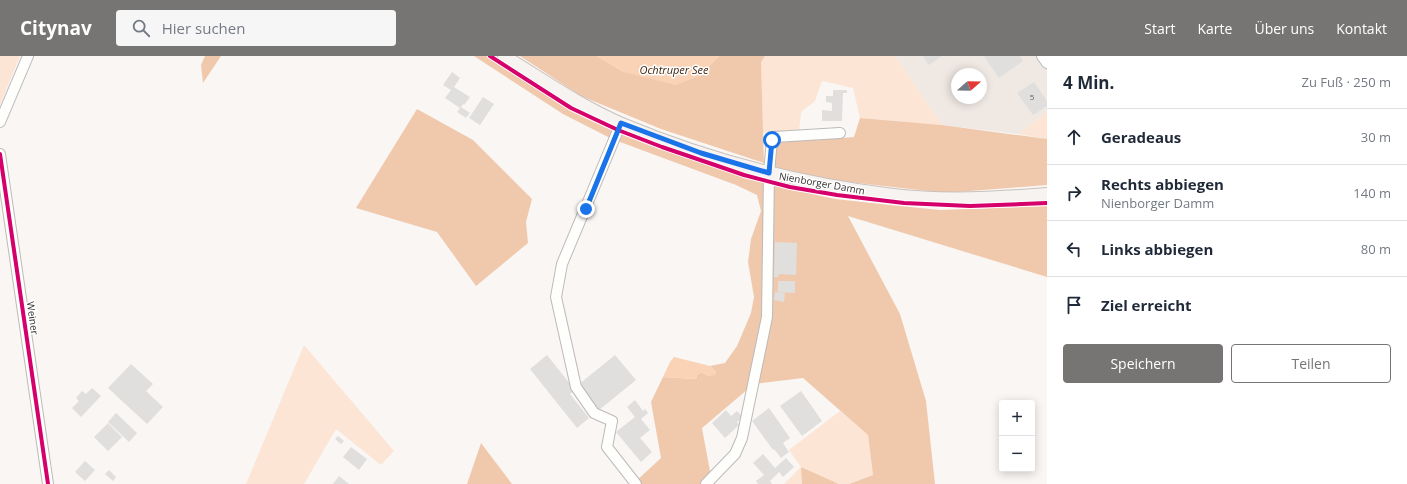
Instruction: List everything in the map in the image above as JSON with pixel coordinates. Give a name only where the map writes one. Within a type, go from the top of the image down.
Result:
[{"type":"main road","name":"Nienborger Damm","points":[[504,56],[590,108],[621,123],[701,153],[769,173],[894,195],[946,198],[1003,198],[1047,194]]},
{"type":"street","points":[[0,122],[28,56]]},
{"type":"street","points":[[1042,56],[1047,63]]},
{"type":"street","points":[[621,123],[562,264],[556,297],[576,387],[594,413],[612,421],[607,447],[636,484]]},
{"type":"street","points":[[706,484],[735,454],[742,438],[767,317],[769,173],[772,140],[774,137],[840,133]]},
{"type":"street","name":"Weiner","points":[[0,154],[3,189],[48,484]]},
{"type":"shaded area","points":[[0,56],[20,56],[0,105]]},
{"type":"shaded area","points":[[205,56],[221,56],[203,83],[201,65]]},
{"type":"shaded area","points":[[474,56],[487,56],[560,104],[627,136],[687,158],[785,188],[835,199],[940,210],[1047,206],[1047,277],[848,216],[900,314],[926,401],[935,484],[849,484],[873,475],[868,435],[803,378],[754,384],[702,428],[711,477],[703,484],[637,484],[635,482],[661,458],[651,402],[663,377],[696,379],[697,375],[701,372],[709,376],[716,372],[710,366],[725,363],[737,346],[751,313],[754,297],[748,262],[751,239],[761,211],[757,195],[736,185],[612,139],[563,114]]},
{"type":"shaded area","points":[[520,56],[597,56],[624,72],[699,76],[719,56],[765,56],[761,62],[764,163],[661,129],[581,96]]},
{"type":"shaded area","points":[[765,56],[895,56],[942,125],[860,118],[853,88],[822,81],[815,101],[801,112],[799,132],[763,133],[761,62]]},
{"type":"shaded area","points":[[895,56],[1047,56],[1047,112],[1018,134],[942,125]]},
{"type":"shaded area","points":[[417,109],[473,140],[532,199],[526,222],[528,243],[476,286],[437,232],[356,208]]},
{"type":"shaded area","points":[[1047,112],[1047,139],[1018,134]]},
{"type":"shaded area","points":[[860,118],[942,125],[1047,139],[1047,185],[945,193],[797,176],[773,167],[775,141],[854,137]]},
{"type":"shaded area","points":[[304,345],[394,451],[381,465],[336,429],[304,484],[246,484]]},
{"type":"shaded area","points":[[840,411],[868,435],[873,475],[849,484],[839,484],[801,467],[789,450]]},
{"type":"shaded area","points":[[481,443],[512,484],[467,484]]},
{"type":"shaded area","points":[[801,467],[802,484],[784,484]]},
{"type":"shaded area","points":[[801,467],[839,484],[802,484]]},
{"type":"water","name":"Ochtruper See","points":[[597,56],[719,56],[699,76],[676,85],[624,72]]},
{"type":"water","points":[[674,357],[710,366],[716,372],[715,375],[709,376],[701,372],[697,375],[696,379],[663,377]]},
{"type":"building","points":[[923,56],[942,56],[929,65]]},
{"type":"building","points":[[984,56],[1020,56],[1023,61],[999,78]]},
{"type":"building","points":[[452,72],[460,78],[454,87],[470,97],[460,108],[445,98],[451,90],[443,85]]},
{"type":"building","points":[[1034,82],[1047,101],[1047,106],[1033,115],[1017,93]]},
{"type":"building","points":[[833,90],[847,90],[847,93],[843,93],[842,121],[822,121],[822,110],[832,111],[832,103],[826,102],[826,96],[833,96]]},
{"type":"building","points":[[483,97],[494,104],[480,125],[469,118]]},
{"type":"building","points":[[461,107],[470,113],[466,118],[457,112]]},
{"type":"building","points":[[775,242],[797,243],[796,275],[779,274],[778,277],[774,277]]},
{"type":"building","points":[[778,281],[795,281],[795,293],[778,292]]},
{"type":"building","points":[[775,292],[785,293],[784,302],[774,300]]},
{"type":"building","points":[[547,355],[575,390],[570,394],[589,418],[577,428],[530,369]]},
{"type":"building","points":[[615,355],[636,380],[599,410],[578,385]]},
{"type":"building","points":[[131,364],[153,384],[146,391],[163,407],[147,424],[108,388]]},
{"type":"building","points":[[92,388],[101,396],[81,417],[72,408],[79,401],[76,398],[82,391],[86,394]]},
{"type":"building","points":[[801,391],[822,421],[802,436],[780,406]]},
{"type":"building","points":[[635,400],[643,411],[645,409],[648,413],[641,419],[650,430],[640,438],[652,452],[641,462],[616,432],[635,417],[627,407]]},
{"type":"building","points":[[769,408],[790,438],[783,443],[789,452],[781,458],[774,449],[773,450],[752,421]]},
{"type":"building","points":[[726,410],[731,416],[737,411],[743,417],[737,422],[739,425],[725,438],[712,423]]},
{"type":"building","points":[[116,413],[137,433],[129,442],[108,422]]},
{"type":"building","points":[[108,423],[122,437],[108,451],[94,437]]},
{"type":"building","points":[[338,436],[344,441],[341,444],[335,439]]},
{"type":"building","points":[[351,447],[367,459],[359,470],[343,457]]},
{"type":"building","points":[[763,454],[775,468],[786,458],[794,467],[783,477],[779,472],[770,481],[772,484],[758,484],[756,481],[764,475],[753,463]]},
{"type":"building","points":[[85,461],[95,470],[85,481],[75,472]]},
{"type":"building","points":[[109,470],[116,477],[113,481],[105,474]]},
{"type":"building","points":[[339,476],[349,484],[333,484]]},
{"type":"cycle path","points":[[490,56],[571,108],[618,130],[662,147],[744,175],[790,187],[837,195],[904,203],[970,206],[1047,203]]},
{"type":"cycle path","points":[[0,154],[48,484]]},
{"type":"route","points":[[586,209],[621,123],[701,153],[769,173],[772,140]]}]
